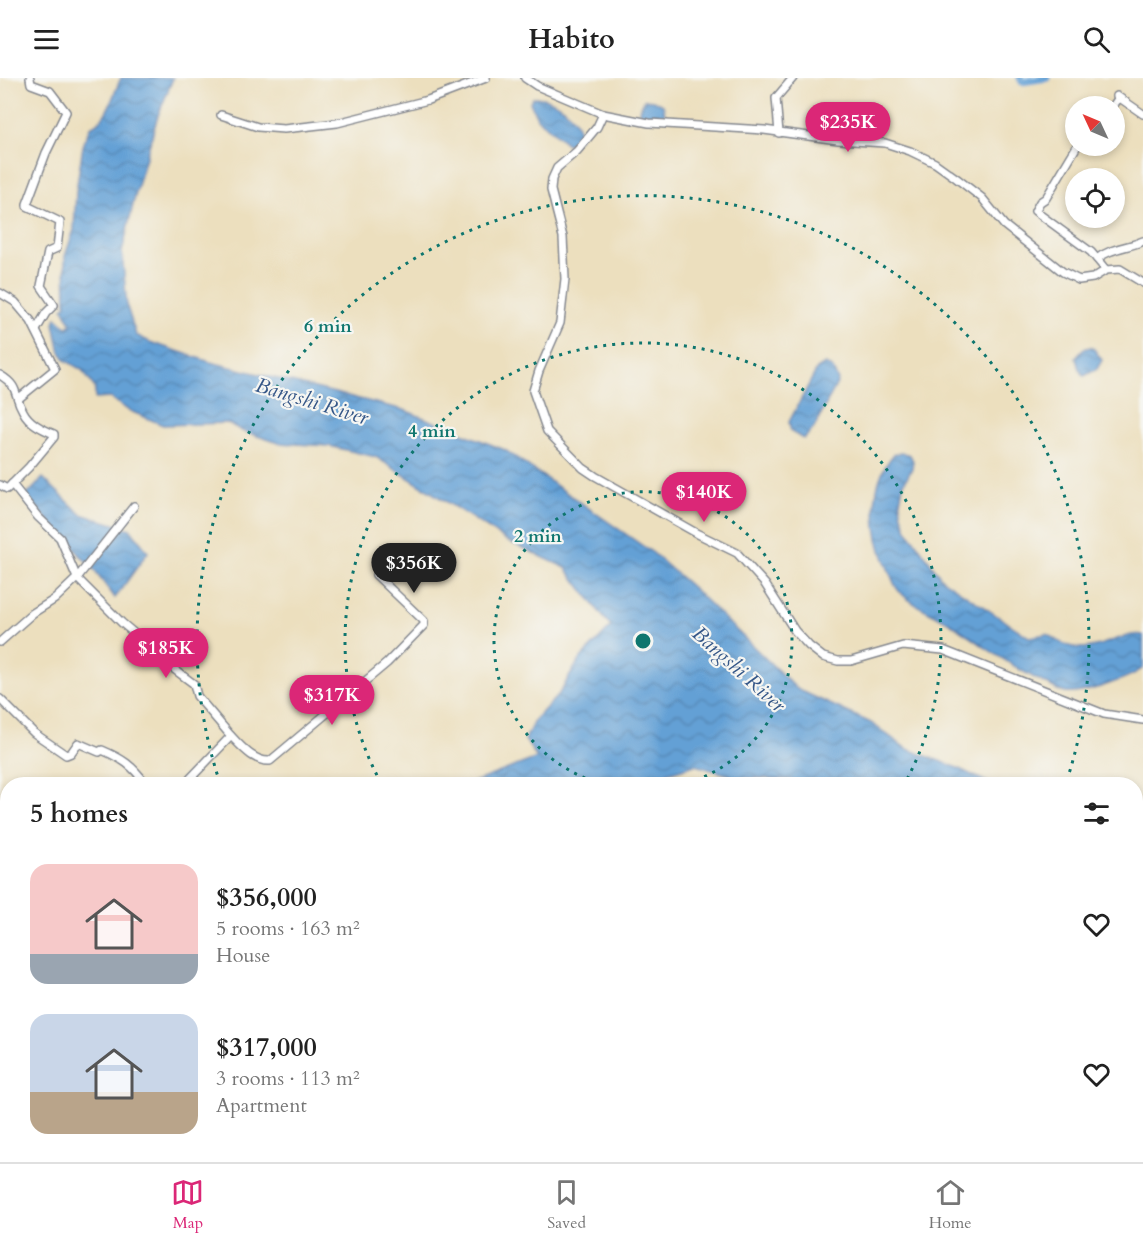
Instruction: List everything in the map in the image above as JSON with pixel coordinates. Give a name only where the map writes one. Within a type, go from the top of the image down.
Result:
[{"type":"street","points":[[30,78],[31,84],[50,92],[66,112],[46,153],[27,204],[60,222],[57,248],[48,252],[41,286],[54,305],[46,313],[36,330]]},
{"type":"street","points":[[221,115],[258,127],[284,129],[337,123],[428,100],[486,78]]},
{"type":"street","points":[[525,78],[537,86],[603,114],[649,123],[764,130],[838,140],[885,143],[910,151],[935,163],[982,198],[1004,225],[1063,272],[1079,280],[1093,278],[1106,270],[1120,269],[1143,283]]},
{"type":"street","points":[[779,133],[776,98],[793,78]]},
{"type":"street","points":[[1125,102],[1143,114]]},
{"type":"street","points":[[603,114],[597,127],[577,151],[557,168],[552,178],[551,190],[563,237],[565,279],[560,322],[533,391],[547,431],[560,447],[595,476],[698,534],[737,553],[765,584],[795,631],[823,657],[838,661],[851,661],[903,646],[943,650],[1104,714],[1143,720]]},
{"type":"street","points":[[1071,156],[1046,198],[1040,202],[1035,211],[1091,252],[1106,270]]},
{"type":"street","points":[[1097,259],[1106,251],[1132,246],[1143,241]]},
{"type":"street","points":[[0,293],[15,302],[31,321],[55,369],[18,399]]},
{"type":"street","points":[[0,375],[15,388],[24,413],[38,427],[54,434],[54,437],[29,467],[12,484],[5,490],[0,485]]},
{"type":"street","points":[[12,484],[38,517],[60,538],[78,578],[159,658],[194,684],[197,696],[231,736],[263,762],[270,761],[387,663],[424,625],[424,621],[376,575]]},
{"type":"street","points":[[0,642],[78,578],[134,506]]},
{"type":"street","points":[[0,699],[34,733],[66,755],[78,743],[99,752],[102,750],[121,758],[133,767],[141,777]]},
{"type":"street","points":[[192,777],[231,736]]},
{"type":"water","name":"Bangshi River","points":[[121,78],[173,78],[157,118],[122,252],[127,307],[136,335],[210,362],[404,410],[505,450],[653,553],[694,589],[797,689],[871,723],[907,749],[976,777],[736,777],[695,765],[655,777],[487,777],[537,758],[525,740],[534,721],[559,694],[580,659],[611,627],[566,568],[508,541],[376,457],[329,446],[279,443],[242,431],[228,423],[163,425],[128,410],[110,398],[95,399],[95,388],[82,370],[65,360],[59,348],[54,323],[56,317],[68,328],[71,323],[63,308],[66,305],[65,256],[74,230],[76,191],[83,146],[90,127],[101,119]]},
{"type":"water","points":[[536,97],[552,101],[570,114],[581,135],[575,143],[567,144],[537,118],[530,102]]},
{"type":"water","points":[[645,99],[663,105],[665,114],[662,119],[640,114],[639,110]]},
{"type":"water","points":[[1090,347],[1102,360],[1097,369],[1084,376],[1076,358],[1084,349]]},
{"type":"water","points":[[825,364],[833,369],[838,381],[814,428],[804,439],[791,432],[789,422],[817,369]]},
{"type":"water","points":[[894,454],[910,455],[913,461],[903,485],[900,501],[901,512],[907,530],[942,579],[1029,637],[1047,634],[1066,645],[1082,648],[1131,635],[1143,635],[1143,668],[1106,685],[1083,691],[1073,693],[1057,690],[1017,668],[953,625],[904,596],[896,587],[883,557],[875,511],[879,480],[885,466]]},
{"type":"water","points":[[43,478],[81,514],[130,529],[148,552],[115,598],[94,570],[26,496]]},
{"type":"waterway","points":[[1020,78],[1022,82],[1047,78]]}]
